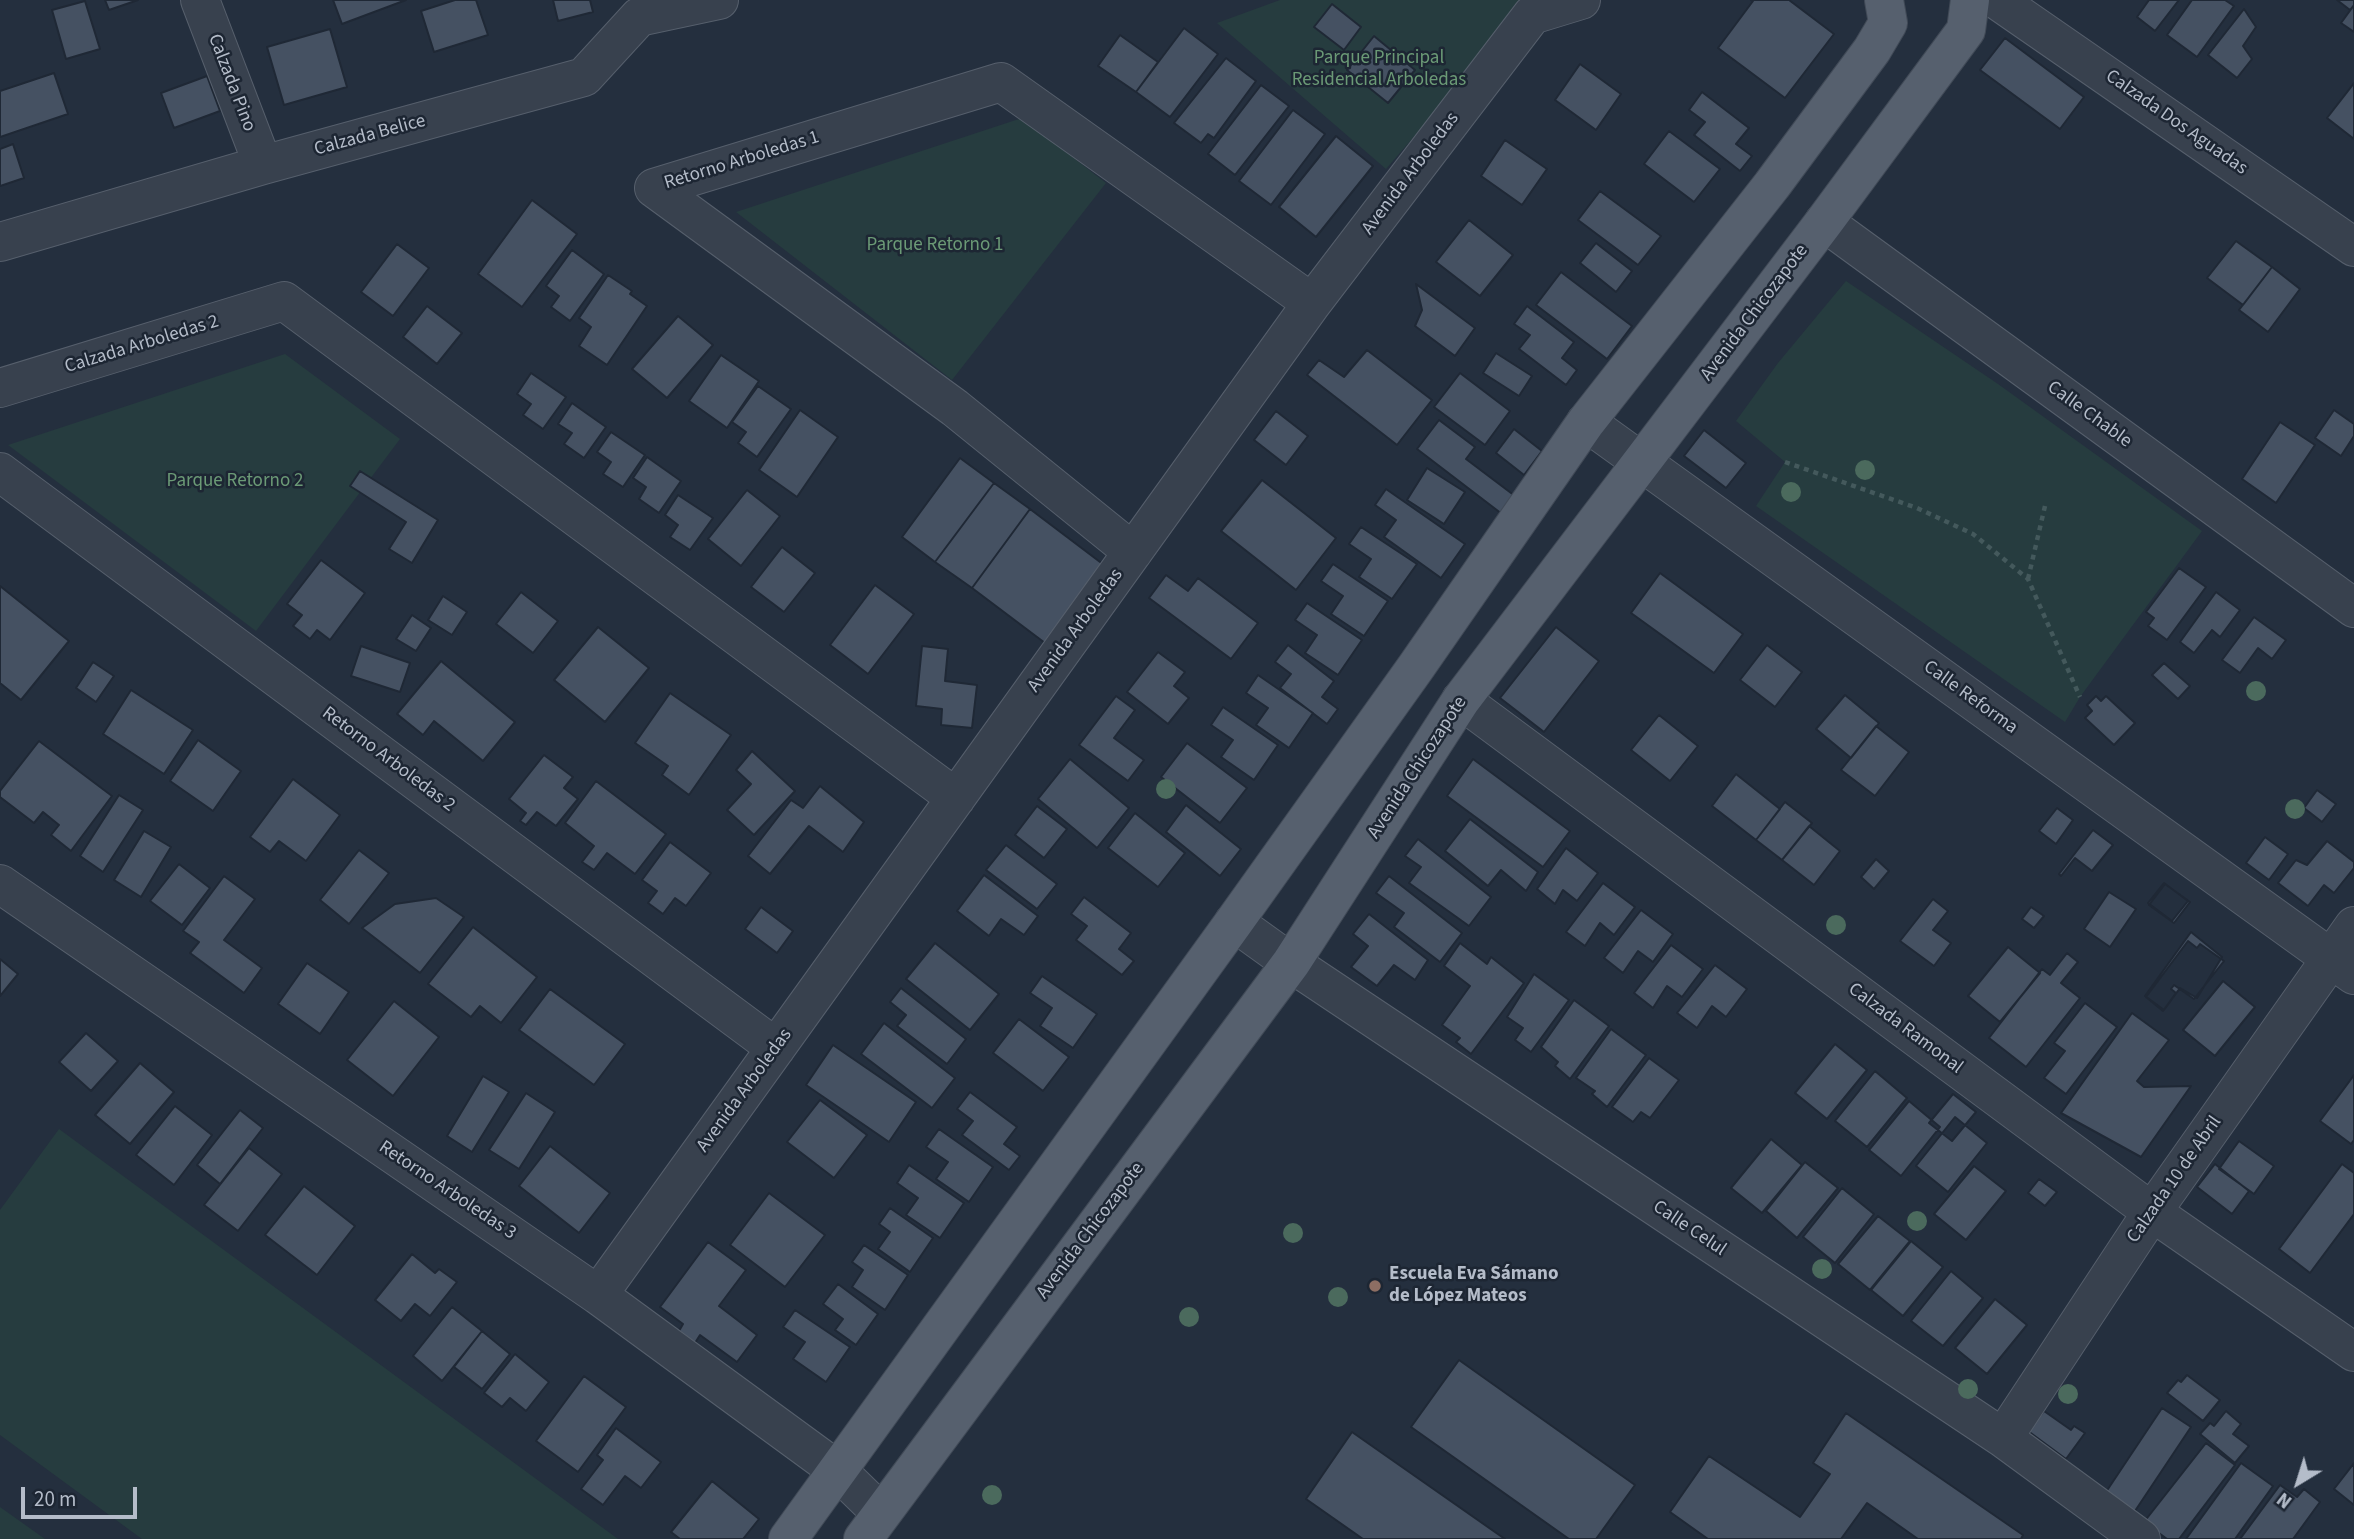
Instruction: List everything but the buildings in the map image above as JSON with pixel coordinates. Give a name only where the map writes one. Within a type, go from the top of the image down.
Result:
[{"type":"main road","points":[[788,1539],[1234,922],[1424,656],[1586,422],[1772,185],[1872,50],[1888,23],[1884,0]]},
{"type":"main road","name":"Avenida Chicozapote","points":[[872,1526],[1291,963],[1461,700],[1824,222],[1966,30],[1970,0]]},
{"type":"street","name":"Calzada Pino","points":[[200,0],[263,165]]},
{"type":"street","name":"Calzada Belice","points":[[0,242],[263,165],[584,77],[636,9],[719,0]]},
{"type":"street","name":"Avenida Arboledas","points":[[598,1295],[1312,303],[1532,15],[1581,0]]},
{"type":"street","name":"Calzada Dos Aguadas","points":[[1997,0],[2354,247]]},
{"type":"street","name":"Retorno Arboledas 1","points":[[1133,552],[955,408],[654,188],[1001,82],[1312,303]]},
{"type":"street","name":"Calle Chable","points":[[1824,222],[2354,608]]},
{"type":"street","name":"Calzada Arboledas 2","points":[[0,388],[284,301],[956,798]]},
{"type":"street","name":"Calle Reforma","points":[[1586,422],[2342,966]]},
{"type":"street","name":"Retorno Arboledas 2","points":[[0,472],[776,1048]]},
{"type":"street","name":"Calzada Ramonal","points":[[1461,700],[2152,1212],[2354,1352]]},
{"type":"street","name":"Retorno Arboledas 3","points":[[0,884],[598,1295],[837,1470],[872,1526]]},
{"type":"street","name":"Calle Celul","points":[[1234,922],[1291,963],[2003,1438],[2141,1539]]},
{"type":"street","name":"Calzada 10 de Abril","points":[[2003,1438],[2152,1212],[2342,966],[2354,926]]},
{"type":"path","points":[[1785,463],[1917,508],[1973,534],[2028,579],[2080,696]]},
{"type":"path","points":[[2028,579],[2045,506]]},
{"type":"green space","name":"Parque Principal Residencial Arboledas","points":[[1280,0],[1532,0],[1386,169],[1217,23]]},
{"type":"green space","name":"Parque Retorno 1","points":[[1022,118],[1106,183],[952,380],[736,212]]},
{"type":"green space","points":[[1846,281],[1998,384],[2202,531],[2080,697],[2065,722],[1756,506],[1785,462],[1736,421],[1778,363]]},
{"type":"green space","name":"Parque Retorno 2","points":[[285,354],[400,439],[256,631],[8,445]]},
{"type":"green space","points":[[59,1129],[618,1539],[142,1539],[0,1435],[0,1210]]},
{"type":"green space","points":[[0,1507],[45,1539],[0,1539]]},
{"type":"place","name":"Escuela Eva Sámano de López Mateos","points":[[1375,1286]]}]
